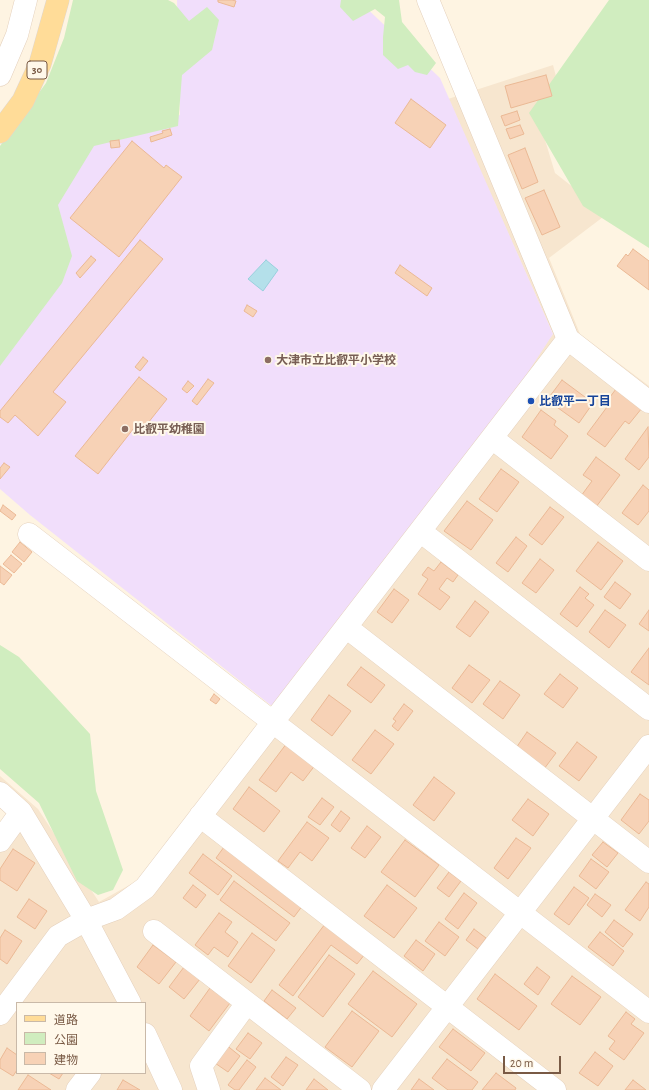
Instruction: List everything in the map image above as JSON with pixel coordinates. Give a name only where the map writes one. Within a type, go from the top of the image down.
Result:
[{"type":"main road","name":"30","points":[[0,132],[23,101],[40,64],[58,0]]},
{"type":"street","points":[[0,76],[17,35],[26,0]]},
{"type":"street","points":[[428,0],[568,339],[649,402]]},
{"type":"street","points":[[0,1014],[58,936],[86,920],[116,909],[145,888],[568,339]]},
{"type":"street","points":[[492,438],[649,560]]},
{"type":"street","points":[[420,531],[649,710]]},
{"type":"street","points":[[29,534],[649,1012]]},
{"type":"street","points":[[346,627],[649,862]]},
{"type":"street","points":[[383,1090],[649,746]]},
{"type":"street","points":[[0,792],[21,812],[86,920],[129,1002]]},
{"type":"street","points":[[0,841],[21,812]]},
{"type":"street","points":[[200,816],[555,1090]]},
{"type":"street","points":[[154,931],[360,1090]]},
{"type":"street","points":[[209,1090],[201,1066],[247,1003]]},
{"type":"street","points":[[146,1036],[171,1090]]},
{"type":"shaded area","name":"大津市立比叡平小学校","points":[[177,0],[358,0],[440,78],[553,334],[519,386],[273,707],[30,515],[0,489],[0,285],[89,134],[180,115]]},
{"type":"shaded area","points":[[553,65],[562,99],[536,110],[555,173],[607,214],[549,258],[580,334],[649,386],[649,1090],[0,1090],[0,825],[9,812],[0,804],[0,776],[38,809],[99,902],[142,878],[553,334],[448,99]]},
{"type":"green space","points":[[73,0],[168,0],[174,3],[189,21],[207,7],[219,20],[212,50],[182,75],[178,126],[94,146],[58,205],[72,256],[62,283],[0,366],[0,146],[46,83],[64,38]]},
{"type":"green space","points":[[341,0],[399,0],[402,22],[436,63],[427,75],[415,72],[408,65],[398,69],[383,55],[385,17],[375,9],[353,21],[340,7]]},
{"type":"green space","points":[[609,0],[649,0],[649,248],[583,206],[529,113]]},
{"type":"green space","points":[[0,645],[19,657],[90,734],[96,791],[123,870],[113,890],[98,895],[77,881],[39,803],[0,769]]},
{"type":"water","points":[[266,260],[278,270],[263,291],[248,279]]},
{"type":"building","points":[[218,0],[236,1],[234,7],[218,2]]},
{"type":"building","points":[[546,75],[552,96],[511,108],[505,86]]},
{"type":"building","points":[[411,99],[446,125],[430,148],[395,123]]},
{"type":"building","points":[[517,111],[520,120],[505,126],[501,116]]},
{"type":"building","points":[[520,125],[524,134],[510,139],[506,129]]},
{"type":"building","points":[[170,129],[172,135],[151,142],[150,137]]},
{"type":"building","points":[[119,140],[120,147],[111,148],[110,141]]},
{"type":"building","points":[[132,141],[164,168],[166,165],[182,177],[119,257],[70,218]]},
{"type":"building","points":[[525,148],[538,182],[522,189],[508,155]]},
{"type":"building","points":[[544,190],[560,227],[542,235],[525,198]]},
{"type":"building","points":[[140,240],[163,259],[53,392],[66,402],[38,436],[15,415],[8,423],[0,417],[0,411]]},
{"type":"building","points":[[633,249],[649,261],[649,290],[617,266],[626,254],[628,256]]},
{"type":"building","points":[[91,256],[96,260],[80,278],[76,273]]},
{"type":"building","points":[[400,265],[432,288],[427,296],[395,273]]},
{"type":"building","points":[[247,305],[257,311],[253,317],[244,311]]},
{"type":"building","points":[[143,357],[148,361],[140,371],[135,367]]},
{"type":"building","points":[[139,377],[167,399],[140,433],[134,428],[98,474],[75,456]]},
{"type":"building","points":[[208,379],[214,383],[197,405],[192,401]]},
{"type":"building","points":[[562,380],[593,403],[579,423],[547,400]]},
{"type":"building","points":[[188,381],[194,386],[187,393],[182,389]]},
{"type":"building","points":[[616,389],[642,408],[629,424],[625,421],[605,447],[587,434],[607,407],[604,405]]},
{"type":"building","points":[[541,410],[556,421],[554,425],[568,436],[551,459],[522,437]]},
{"type":"building","points":[[648,427],[649,457],[639,470],[625,459]]},
{"type":"building","points":[[596,457],[620,475],[596,507],[581,496],[592,481],[583,475]]},
{"type":"building","points":[[4,463],[10,467],[0,479],[0,468]]},
{"type":"building","points":[[501,469],[519,482],[497,512],[479,499]]},
{"type":"building","points":[[643,485],[649,490],[649,511],[638,525],[622,513]]},
{"type":"building","points":[[467,501],[493,520],[471,550],[444,531]]},
{"type":"building","points":[[3,505],[16,515],[12,520],[0,511]]},
{"type":"building","points":[[550,507],[564,517],[542,545],[529,535]]},
{"type":"building","points":[[516,537],[527,546],[508,572],[496,563]]},
{"type":"building","points":[[20,542],[32,552],[24,562],[12,552]]},
{"type":"building","points":[[598,542],[623,561],[601,590],[576,571]]},
{"type":"building","points":[[11,555],[22,564],[14,573],[3,564]]},
{"type":"building","points":[[540,559],[554,570],[536,593],[522,583]]},
{"type":"building","points":[[441,562],[458,575],[453,582],[447,578],[439,589],[450,597],[440,610],[418,594],[428,579],[422,575],[428,567],[434,571]]},
{"type":"building","points":[[0,566],[12,575],[4,585],[0,582]]},
{"type":"building","points":[[615,582],[631,594],[620,609],[604,597]]},
{"type":"building","points":[[580,587],[589,594],[585,598],[594,605],[577,627],[560,614]]},
{"type":"building","points":[[394,589],[409,600],[392,623],[377,612]]},
{"type":"building","points":[[475,601],[489,612],[470,637],[456,627]]},
{"type":"building","points":[[605,610],[626,625],[609,648],[589,632]]},
{"type":"building","points":[[649,610],[649,631],[639,624]]},
{"type":"building","points":[[649,648],[649,685],[631,672]]},
{"type":"building","points":[[469,665],[490,680],[472,703],[452,688]]},
{"type":"building","points":[[361,667],[385,685],[371,703],[347,685]]},
{"type":"building","points":[[560,674],[578,688],[563,708],[544,694]]},
{"type":"building","points":[[500,681],[520,695],[503,719],[483,704]]},
{"type":"building","points":[[214,694],[220,699],[216,704],[210,700]]},
{"type":"building","points":[[329,695],[351,711],[332,736],[311,720]]},
{"type":"building","points":[[404,704],[413,711],[398,731],[392,726],[396,721],[393,719]]},
{"type":"building","points":[[375,730],[394,744],[371,774],[352,760]]},
{"type":"building","points":[[527,732],[556,753],[544,769],[516,748]]},
{"type":"building","points":[[577,742],[597,757],[579,781],[559,766]]},
{"type":"building","points":[[287,743],[316,764],[303,781],[291,772],[276,792],[259,780]]},
{"type":"building","points":[[434,777],[455,793],[434,821],[413,805]]},
{"type":"building","points":[[249,787],[280,811],[264,832],[233,809]]},
{"type":"building","points":[[640,794],[649,800],[649,821],[639,834],[621,820]]},
{"type":"building","points":[[322,798],[334,807],[320,825],[308,817]]},
{"type":"building","points":[[528,799],[549,814],[533,836],[512,820]]},
{"type":"building","points":[[341,811],[350,818],[340,832],[331,825]]},
{"type":"building","points":[[307,822],[329,838],[312,861],[300,852],[288,868],[278,861]]},
{"type":"building","points":[[367,826],[381,837],[365,858],[351,848]]},
{"type":"building","points":[[516,838],[531,848],[508,879],[494,868]]},
{"type":"building","points":[[405,840],[439,865],[415,897],[381,872]]},
{"type":"building","points":[[603,842],[618,853],[607,867],[592,855]]},
{"type":"building","points":[[224,847],[303,905],[294,917],[216,858]]},
{"type":"building","points":[[13,849],[35,863],[17,891],[0,880],[0,869]]},
{"type":"building","points":[[203,854],[232,876],[218,895],[189,873]]},
{"type":"building","points":[[591,859],[609,872],[596,889],[579,876]]},
{"type":"building","points":[[449,872],[461,881],[449,897],[437,888]]},
{"type":"building","points":[[234,881],[290,923],[276,941],[220,900]]},
{"type":"building","points":[[646,882],[649,884],[649,907],[640,921],[625,910]]},
{"type":"building","points":[[193,885],[206,895],[196,908],[183,898]]},
{"type":"building","points":[[387,885],[417,908],[394,938],[364,916]]},
{"type":"building","points":[[574,887],[589,898],[569,925],[554,914]]},
{"type":"building","points":[[464,893],[477,903],[458,929],[445,919]]},
{"type":"building","points":[[595,894],[611,905],[602,917],[587,905]]},
{"type":"building","points":[[29,899],[47,911],[35,929],[17,917]]},
{"type":"building","points":[[219,913],[232,922],[225,932],[238,942],[228,957],[214,947],[208,955],[195,945]]},
{"type":"building","points":[[614,920],[633,934],[623,947],[605,932]]},
{"type":"building","points":[[439,922],[459,937],[445,956],[425,941]]},
{"type":"building","points":[[325,924],[365,954],[357,964],[331,945],[293,996],[279,985]]},
{"type":"building","points":[[474,929],[486,938],[478,949],[466,940]]},
{"type":"building","points":[[5,930],[22,941],[7,964],[0,959],[0,938]]},
{"type":"building","points":[[600,932],[624,951],[613,966],[588,947]]},
{"type":"building","points":[[252,933],[275,950],[251,983],[228,966]]},
{"type":"building","points":[[416,940],[435,954],[423,971],[404,956]]},
{"type":"building","points":[[153,945],[176,962],[159,984],[137,967]]},
{"type":"building","points":[[329,955],[355,974],[323,1017],[298,997]]},
{"type":"building","points":[[184,967],[200,979],[184,999],[169,987]]},
{"type":"building","points":[[537,967],[550,977],[538,995],[524,984]]},
{"type":"building","points":[[373,971],[417,1004],[392,1037],[348,1004]]},
{"type":"building","points":[[495,974],[537,1006],[519,1030],[477,999]]},
{"type":"building","points":[[572,976],[601,997],[580,1025],[551,1004]]},
{"type":"building","points":[[210,988],[230,1003],[209,1031],[190,1016]]},
{"type":"building","points":[[272,990],[296,1008],[287,1019],[264,1001]]},
{"type":"building","points":[[352,1011],[379,1031],[352,1067],[325,1047]]},
{"type":"building","points":[[626,1012],[635,1019],[631,1024],[644,1033],[624,1060],[609,1049],[615,1041],[608,1036]]},
{"type":"building","points":[[453,1029],[485,1053],[471,1071],[439,1047]]},
{"type":"building","points":[[248,1033],[262,1043],[250,1059],[236,1049]]},
{"type":"building","points":[[225,1044],[240,1056],[228,1072],[212,1061]]},
{"type":"building","points":[[7,1048],[16,1054],[16,1072],[13,1076],[0,1068],[0,1060]]},
{"type":"building","points":[[595,1052],[613,1066],[598,1086],[579,1073]]},
{"type":"building","points":[[286,1057],[298,1065],[283,1086],[271,1077]]},
{"type":"building","points":[[447,1059],[478,1082],[472,1090],[448,1090],[432,1078]]},
{"type":"building","points":[[247,1060],[256,1067],[239,1090],[235,1090],[228,1085]]},
{"type":"building","points":[[496,1073],[516,1088],[515,1090],[482,1090]]},
{"type":"building","points":[[51,1074],[62,1074],[59,1079]]},
{"type":"building","points":[[28,1075],[51,1090],[18,1090]]},
{"type":"building","points":[[265,1078],[281,1090],[256,1090]]},
{"type":"building","points":[[314,1079],[328,1090],[306,1090]]},
{"type":"building","points":[[419,1079],[434,1090],[411,1090]]},
{"type":"building","points":[[123,1080],[140,1090],[117,1090]]},
{"type":"building","points":[[633,1080],[646,1090],[625,1090]]},
{"type":"place","name":"大津市立比叡平小学校","points":[[268,360]]},
{"type":"place","name":"比叡平一丁目","points":[[531,401]]},
{"type":"place","name":"比叡平幼稚園","points":[[125,429]]}]
